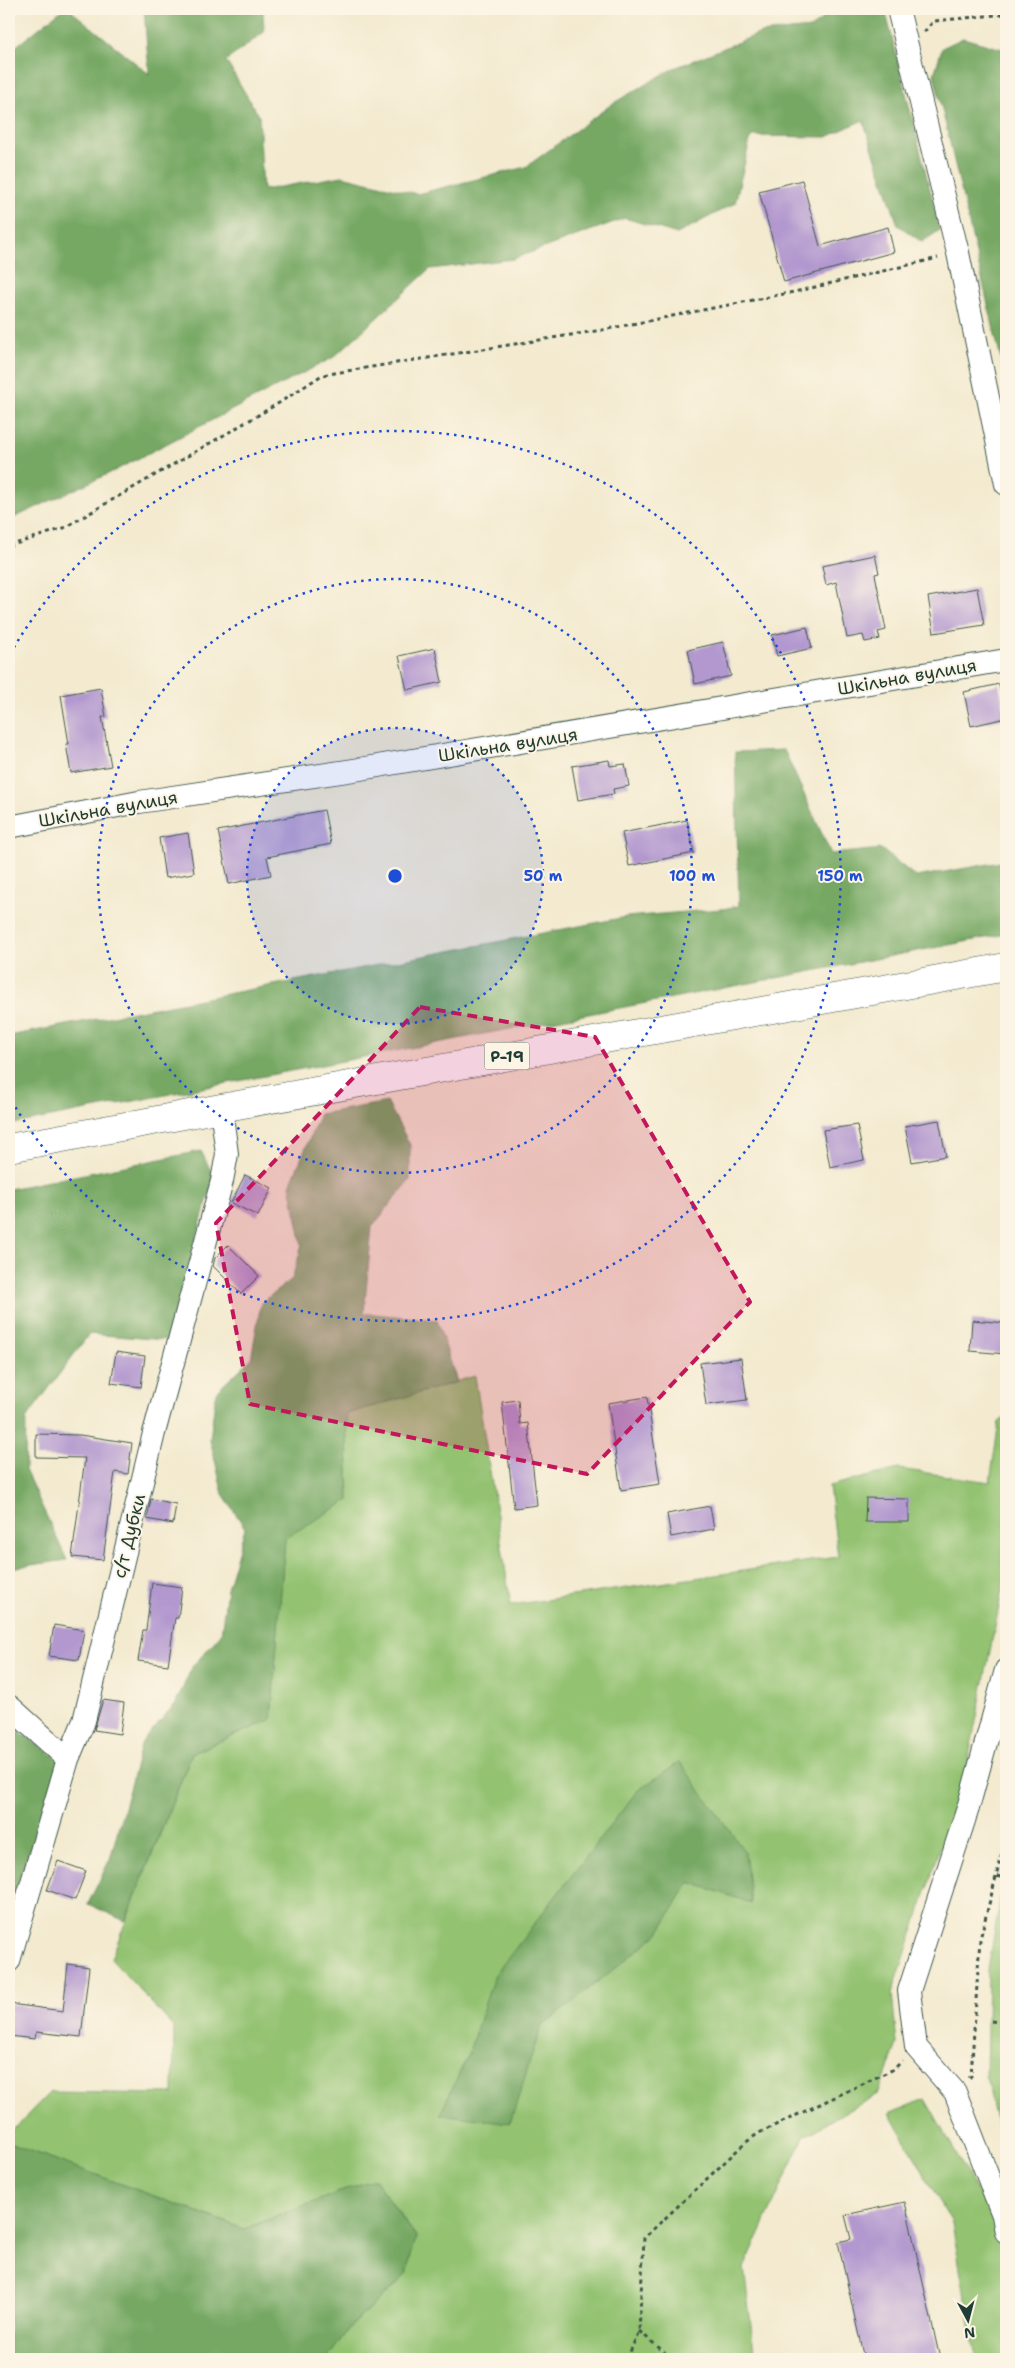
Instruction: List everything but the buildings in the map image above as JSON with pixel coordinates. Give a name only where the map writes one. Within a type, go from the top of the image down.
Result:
[{"type":"main road","name":"Р-19","points":[[9,1148],[1006,967]]},
{"type":"street","points":[[899,13],[958,253],[1006,484]]},
{"type":"street","name":"Шкільна вулиця","points":[[9,827],[139,802],[354,770],[1006,660]]},
{"type":"street","name":"с/т Дубки","points":[[9,1961],[68,1759],[84,1721],[156,1424],[222,1181],[227,1154],[221,1108]]},
{"type":"street","points":[[1006,1670],[968,1808],[909,1991],[916,2047],[954,2092],[1003,2215],[1006,2232]]},
{"type":"street","points":[[9,1706],[68,1759]]},
{"type":"path","points":[[907,50],[934,21],[1006,14]]},
{"type":"path","points":[[9,546],[64,528],[279,403],[322,375],[602,330],[794,292],[958,253]]},
{"type":"path","points":[[954,2092],[971,2076],[980,1939],[1006,1838]]},
{"type":"path","points":[[997,1876],[1006,1879]]},
{"type":"path","points":[[991,2020],[1006,2024]]},
{"type":"path","points":[[628,2359],[639,2331],[644,2238],[758,2133],[894,2069],[916,2047]]},
{"type":"path","points":[[639,2331],[664,2352],[668,2359]]},
{"type":"highlighted area","points":[[420,1007],[595,1037],[750,1302],[587,1474],[250,1404],[216,1223]]},
{"type":"green space","points":[[63,9],[69,9],[149,74],[144,9],[263,9],[264,32],[226,61],[259,116],[263,190],[342,176],[417,194],[526,167],[612,104],[672,69],[761,33],[811,28],[834,9],[885,9],[940,230],[922,242],[898,225],[863,120],[827,137],[751,136],[735,203],[677,234],[625,218],[513,259],[430,269],[334,357],[112,472],[9,520],[9,52]]},
{"type":"green space","points":[[963,38],[1006,50],[1006,381],[934,75],[942,48]]},
{"type":"green space","points":[[784,750],[831,854],[881,849],[916,877],[1006,861],[1006,934],[9,1125],[9,1036],[626,917],[739,906],[735,752]]},
{"type":"green space","points":[[387,1102],[410,1145],[410,1180],[372,1227],[364,1313],[437,1320],[457,1382],[346,1414],[349,1500],[285,1538],[271,1720],[192,1753],[125,1921],[88,1904],[110,1859],[142,1742],[176,1703],[192,1667],[221,1634],[227,1589],[245,1528],[223,1494],[210,1439],[216,1392],[251,1359],[261,1303],[292,1279],[302,1245],[290,1185],[320,1114]]},
{"type":"green space","points":[[201,1151],[214,1177],[167,1340],[89,1334],[26,1419],[25,1470],[67,1560],[9,1568],[9,1189]]},
{"type":"green space","points":[[475,1376],[511,1605],[838,1557],[829,1486],[899,1469],[990,1482],[999,1422],[1006,1417],[1006,1571],[966,1771],[892,1994],[897,2044],[879,2093],[804,2137],[744,2268],[755,2359],[327,2359],[349,2328],[406,2275],[416,2236],[374,2179],[244,2229],[9,2143],[9,2134],[50,2092],[173,2094],[174,2027],[111,1959],[192,1753],[271,1720],[285,1537],[349,1500],[346,1414]]},
{"type":"green space","points":[[9,1724],[60,1760],[9,1912]]},
{"type":"green space","points":[[680,1762],[745,1852],[751,1903],[689,1882],[659,1933],[541,2027],[510,2123],[440,2114],[467,2057],[494,1976],[637,1791]]},
{"type":"green space","points":[[1001,1894],[1006,1895],[1006,2162],[986,2077],[988,1970]]},
{"type":"green space","points":[[925,2099],[993,2219],[1006,2217],[1006,2359],[976,2359],[952,2223],[890,2113]]},
{"type":"green space","points":[[9,2143],[244,2229],[374,2179],[416,2237],[406,2275],[349,2328],[327,2359],[9,2359]]}]
